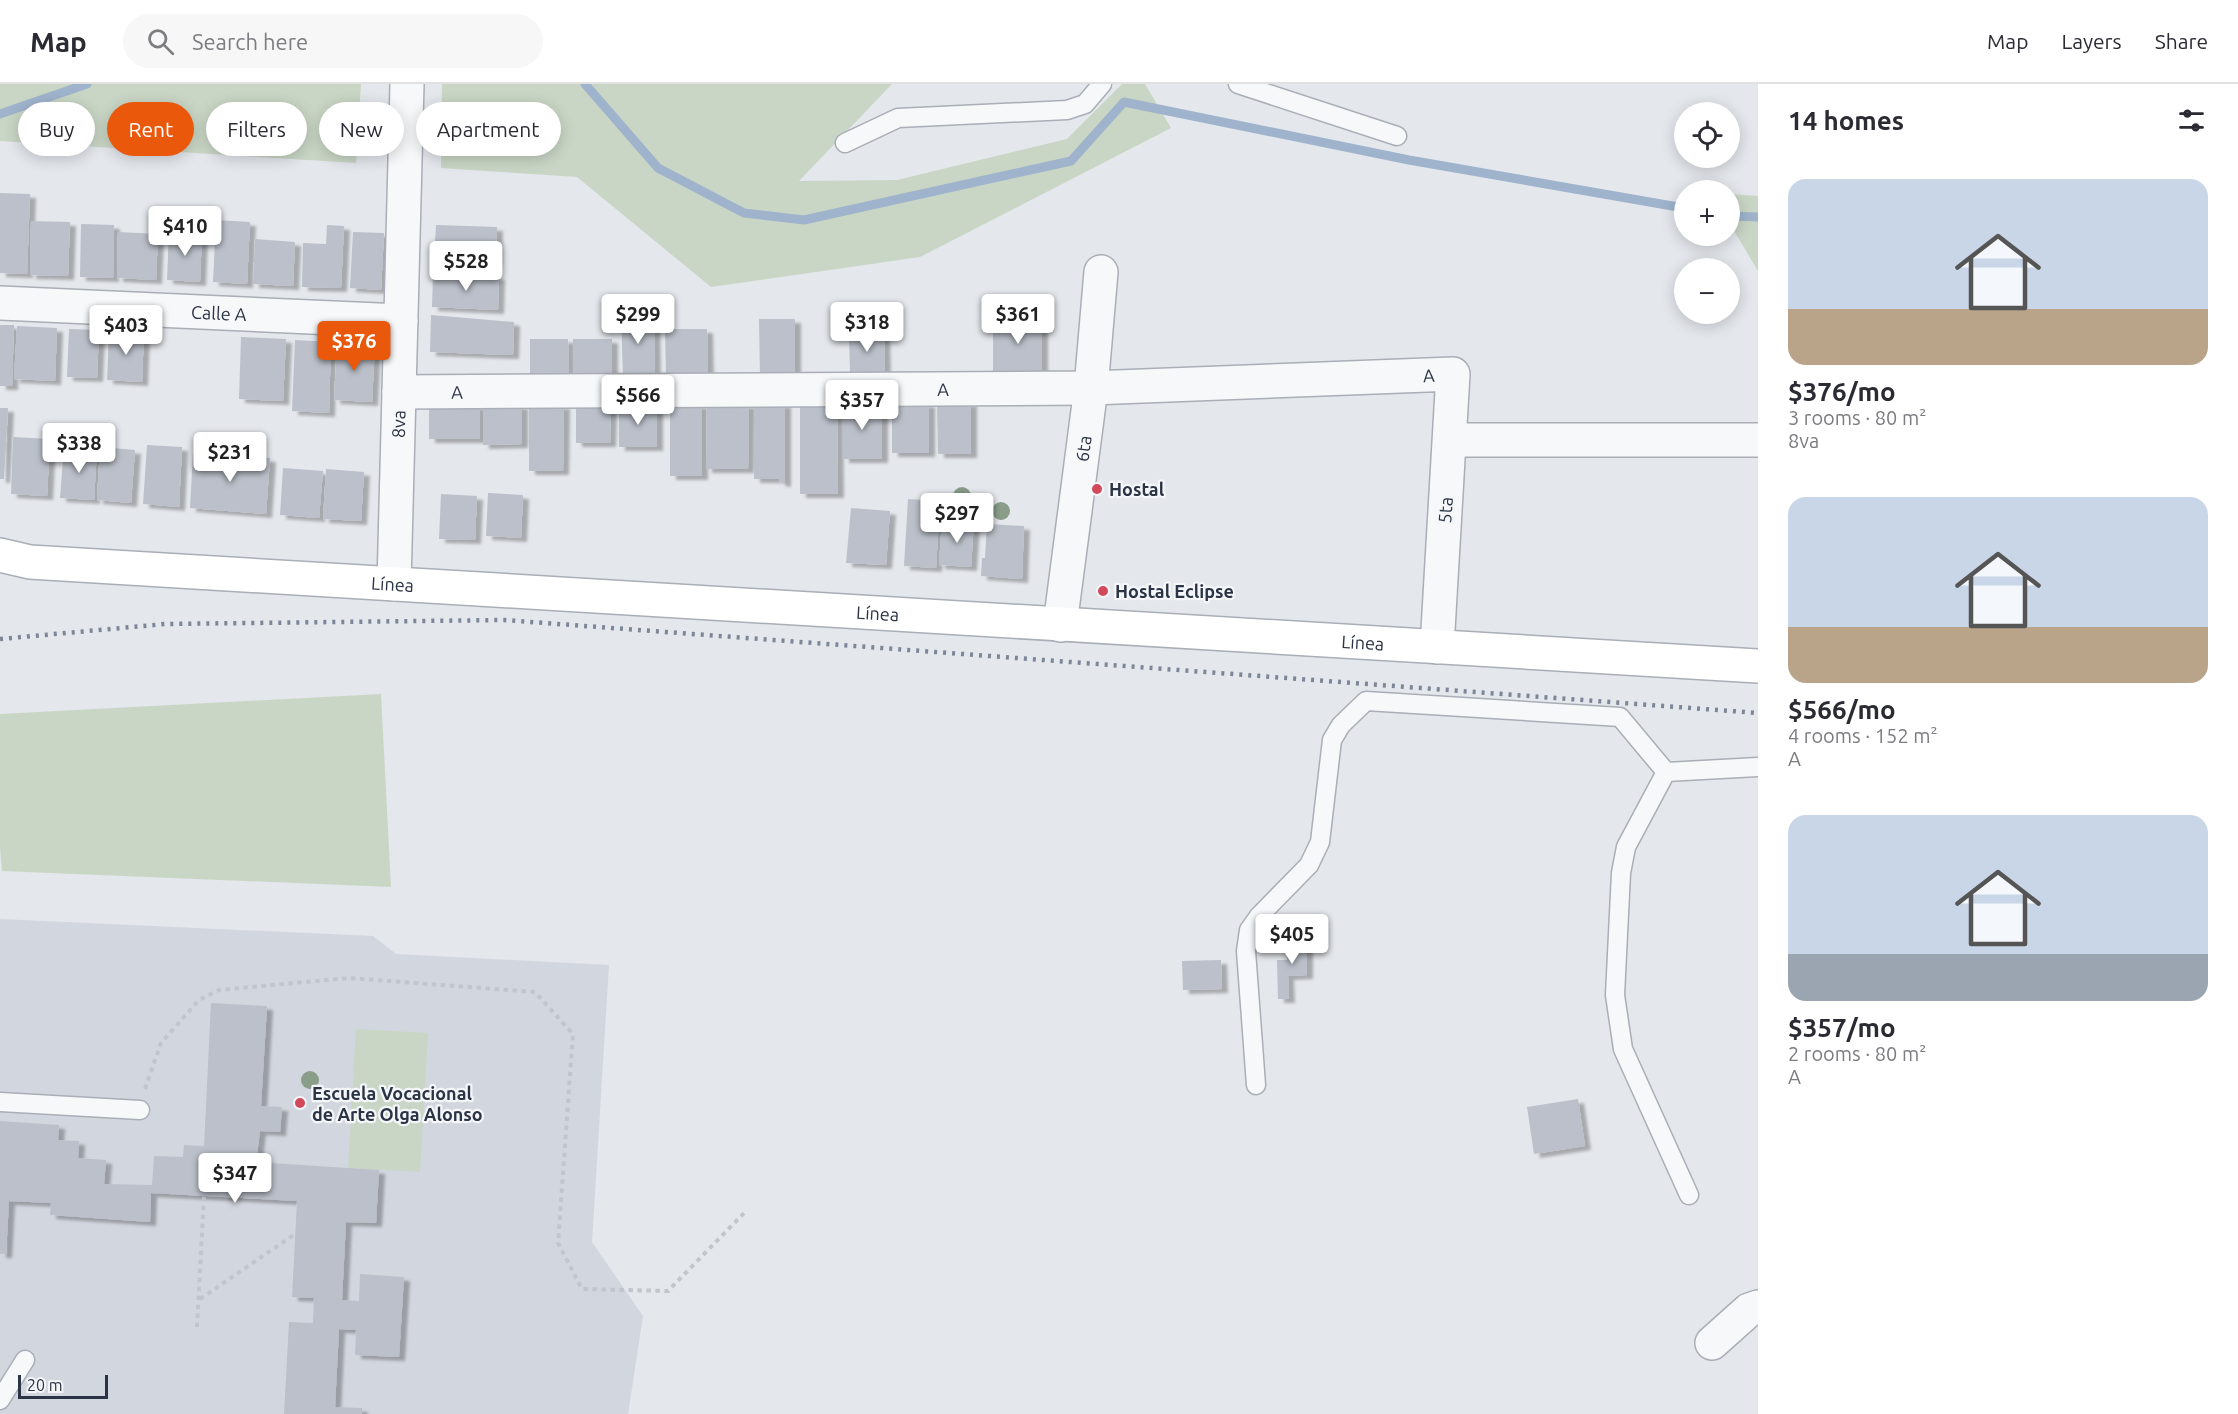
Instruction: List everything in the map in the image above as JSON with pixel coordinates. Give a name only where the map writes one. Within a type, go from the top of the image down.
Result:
[{"type":"main road","name":"Línea","points":[[0,555],[30,562],[1758,666]]},
{"type":"street","name":"8va","points":[[394,584],[407,85]]},
{"type":"street","name":"6ta","points":[[1060,625],[1091,388],[1101,272]]},
{"type":"street","name":"Calle A","points":[[0,303],[401,321]]},
{"type":"street","name":"A","points":[[399,392],[1091,388],[1453,374]]},
{"type":"street","name":"5ta","points":[[1437,646],[1453,374]]},
{"type":"street","points":[[1450,440],[1756,440]]},
{"type":"street","points":[[1712,1343],[1749,1310],[1758,1307]]},
{"type":"lane","points":[[844,143],[898,118],[1066,110],[1085,104],[1102,84]]},
{"type":"lane","points":[[1238,84],[1397,136]]},
{"type":"lane","points":[[1256,1085],[1246,951],[1249,930],[1259,916],[1309,865],[1320,842],[1332,740],[1341,725],[1366,701],[1620,717],[1666,772]]},
{"type":"lane","points":[[1666,772],[1758,767]]},
{"type":"lane","points":[[1666,772],[1626,847],[1622,873],[1615,995],[1623,1049],[1689,1195]]},
{"type":"lane","points":[[0,1102],[140,1110]]},
{"type":"lane","points":[[0,1400],[25,1360]]},
{"type":"path","points":[[140,1110],[148,1077],[161,1043],[199,1000],[219,990],[349,978],[536,992],[573,1034],[558,1243],[582,1289],[668,1291],[746,1211]]},
{"type":"path","points":[[197,1327],[204,1196]]},
{"type":"path","points":[[199,1299],[295,1234]]},
{"type":"shaded area","name":"Escuela Vocacional de Arte Olga Alonso","points":[[0,919],[373,936],[396,954],[609,965],[592,1242],[643,1316],[628,1414],[0,1414]]},
{"type":"green space","points":[[0,84],[361,84],[360,102],[319,102],[319,156],[356,156],[356,163],[243,156],[307,156],[307,102],[206,102],[206,154],[194,153],[194,102],[107,102],[107,148],[95,147],[95,102],[18,102],[18,142],[0,141]]},
{"type":"green space","points":[[442,84],[892,84],[799,181],[897,180],[1067,139],[1122,84],[1145,84],[1171,128],[920,257],[711,287],[577,177],[441,168],[441,156],[561,156],[561,102],[442,102]]},
{"type":"green space","points":[[1740,195],[1758,196],[1758,271],[1740,241]]},
{"type":"green space","points":[[381,694],[391,887],[2,871],[0,714]]},
{"type":"green space","points":[[356,1029],[428,1033],[420,1172],[348,1168]]},
{"type":"building","points":[[0,193],[30,194],[27,274],[0,273]]},
{"type":"building","points":[[216,220],[250,222],[247,284],[213,282]]},
{"type":"building","points":[[31,221],[70,222],[68,276],[30,275]]},
{"type":"building","points":[[81,224],[114,225],[113,278],[80,277]]},
{"type":"building","points":[[327,225],[344,226],[341,288],[302,287],[303,243],[326,244]]},
{"type":"building","points":[[436,225],[497,227],[496,263],[434,261]]},
{"type":"building","points":[[118,232],[158,234],[156,280],[117,278]]},
{"type":"building","points":[[169,232],[202,233],[200,282],[167,280]]},
{"type":"building","points":[[353,232],[384,233],[381,290],[350,288]]},
{"type":"building","points":[[255,239],[295,242],[293,286],[253,284]]},
{"type":"building","points":[[433,274],[499,276],[498,310],[432,307]]},
{"type":"building","points":[[654,311],[655,378],[623,378],[621,312]]},
{"type":"building","points":[[431,315],[514,322],[513,355],[430,352]]},
{"type":"building","points":[[1042,315],[1042,374],[993,374],[993,316]]},
{"type":"building","points":[[759,319],[795,319],[795,376],[760,377]]},
{"type":"building","points":[[0,325],[14,325],[12,386],[0,386]]},
{"type":"building","points":[[17,326],[57,328],[55,381],[14,379]]},
{"type":"building","points":[[69,329],[99,330],[97,378],[67,377]]},
{"type":"building","points":[[665,329],[707,329],[708,377],[666,378]]},
{"type":"building","points":[[849,330],[884,330],[885,376],[850,376]]},
{"type":"building","points":[[109,331],[144,332],[142,382],[107,380]]},
{"type":"building","points":[[241,337],[286,339],[283,401],[239,399]]},
{"type":"building","points":[[530,339],[568,339],[569,379],[530,379]]},
{"type":"building","points":[[573,339],[612,339],[612,378],[573,379]]},
{"type":"building","points":[[295,340],[331,342],[329,413],[292,411]]},
{"type":"building","points":[[337,342],[375,344],[372,402],[334,400]]},
{"type":"building","points":[[971,402],[971,454],[938,454],[937,403]]},
{"type":"building","points":[[785,403],[785,483],[779,482],[779,479],[754,479],[754,404]]},
{"type":"building","points":[[800,403],[837,403],[838,494],[800,494]]},
{"type":"building","points":[[843,403],[882,403],[882,459],[843,459]]},
{"type":"building","points":[[892,403],[929,403],[929,453],[892,453]]},
{"type":"building","points":[[576,404],[611,405],[610,443],[576,443]]},
{"type":"building","points":[[619,404],[657,404],[657,447],[619,447]]},
{"type":"building","points":[[670,404],[702,404],[702,476],[670,476]]},
{"type":"building","points":[[707,404],[749,404],[748,469],[706,469]]},
{"type":"building","points":[[429,405],[480,405],[480,439],[429,439]]},
{"type":"building","points":[[483,405],[522,405],[522,444],[483,445]]},
{"type":"building","points":[[529,405],[564,405],[563,471],[529,471]]},
{"type":"building","points":[[0,408],[8,408],[4,479],[0,479]]},
{"type":"building","points":[[13,437],[50,439],[47,496],[11,494]]},
{"type":"building","points":[[147,445],[182,447],[179,507],[143,504]]},
{"type":"building","points":[[64,447],[97,449],[94,500],[60,498]]},
{"type":"building","points":[[100,447],[135,450],[131,503],[97,500]]},
{"type":"building","points":[[193,453],[270,458],[266,514],[190,508]]},
{"type":"building","points":[[283,468],[323,471],[319,518],[280,515]]},
{"type":"building","points":[[326,469],[364,472],[361,521],[323,519]]},
{"type":"building","points":[[488,493],[523,495],[521,538],[486,536]]},
{"type":"building","points":[[441,494],[477,496],[475,540],[439,539]]},
{"type":"building","points":[[908,499],[940,501],[936,568],[904,566]]},
{"type":"building","points":[[851,508],[890,511],[886,565],[846,563]]},
{"type":"building","points":[[942,520],[974,522],[971,567],[939,565]]},
{"type":"building","points":[[987,524],[1024,526],[1022,579],[981,576],[982,558],[985,558]]},
{"type":"building","points":[[1287,938],[1307,938],[1307,975],[1288,976],[1289,999],[1278,999],[1277,960],[1287,960]]},
{"type":"building","points":[[1221,960],[1222,989],[1183,990],[1182,961]]},
{"type":"building","points":[[211,1003],[267,1006],[261,1106],[282,1107],[280,1132],[260,1131],[256,1162],[379,1170],[376,1223],[346,1222],[342,1300],[359,1301],[360,1274],[404,1277],[399,1357],[355,1355],[356,1330],[339,1329],[335,1407],[362,1408],[362,1414],[284,1414],[289,1322],[313,1323],[314,1298],[292,1297],[297,1201],[151,1193],[150,1222],[50,1215],[51,1203],[9,1201],[6,1254],[0,1254],[0,1121],[59,1125],[58,1140],[79,1141],[78,1158],[106,1160],[104,1184],[152,1185],[154,1156],[183,1157],[184,1145],[204,1146]]},
{"type":"building","points":[[1578,1099],[1585,1146],[1534,1154],[1527,1107]]},
{"type":"waterway","points":[[0,114],[87,84]]},
{"type":"waterway","points":[[585,84],[658,168],[744,213],[804,220],[1071,161],[1124,102],[1409,160],[1674,206]]},
{"type":"waterway","points":[[1740,216],[1758,217]]},
{"type":"railway","points":[[0,639],[165,624],[504,620],[1758,713]]},
{"type":"place","name":"Hostal","points":[[1097,489]]},
{"type":"place","name":"Hostal Eclipse","points":[[1103,591]]},
{"type":"place","name":"Escuela Vocacional de Arte Olga Alonso","points":[[300,1103]]}]
